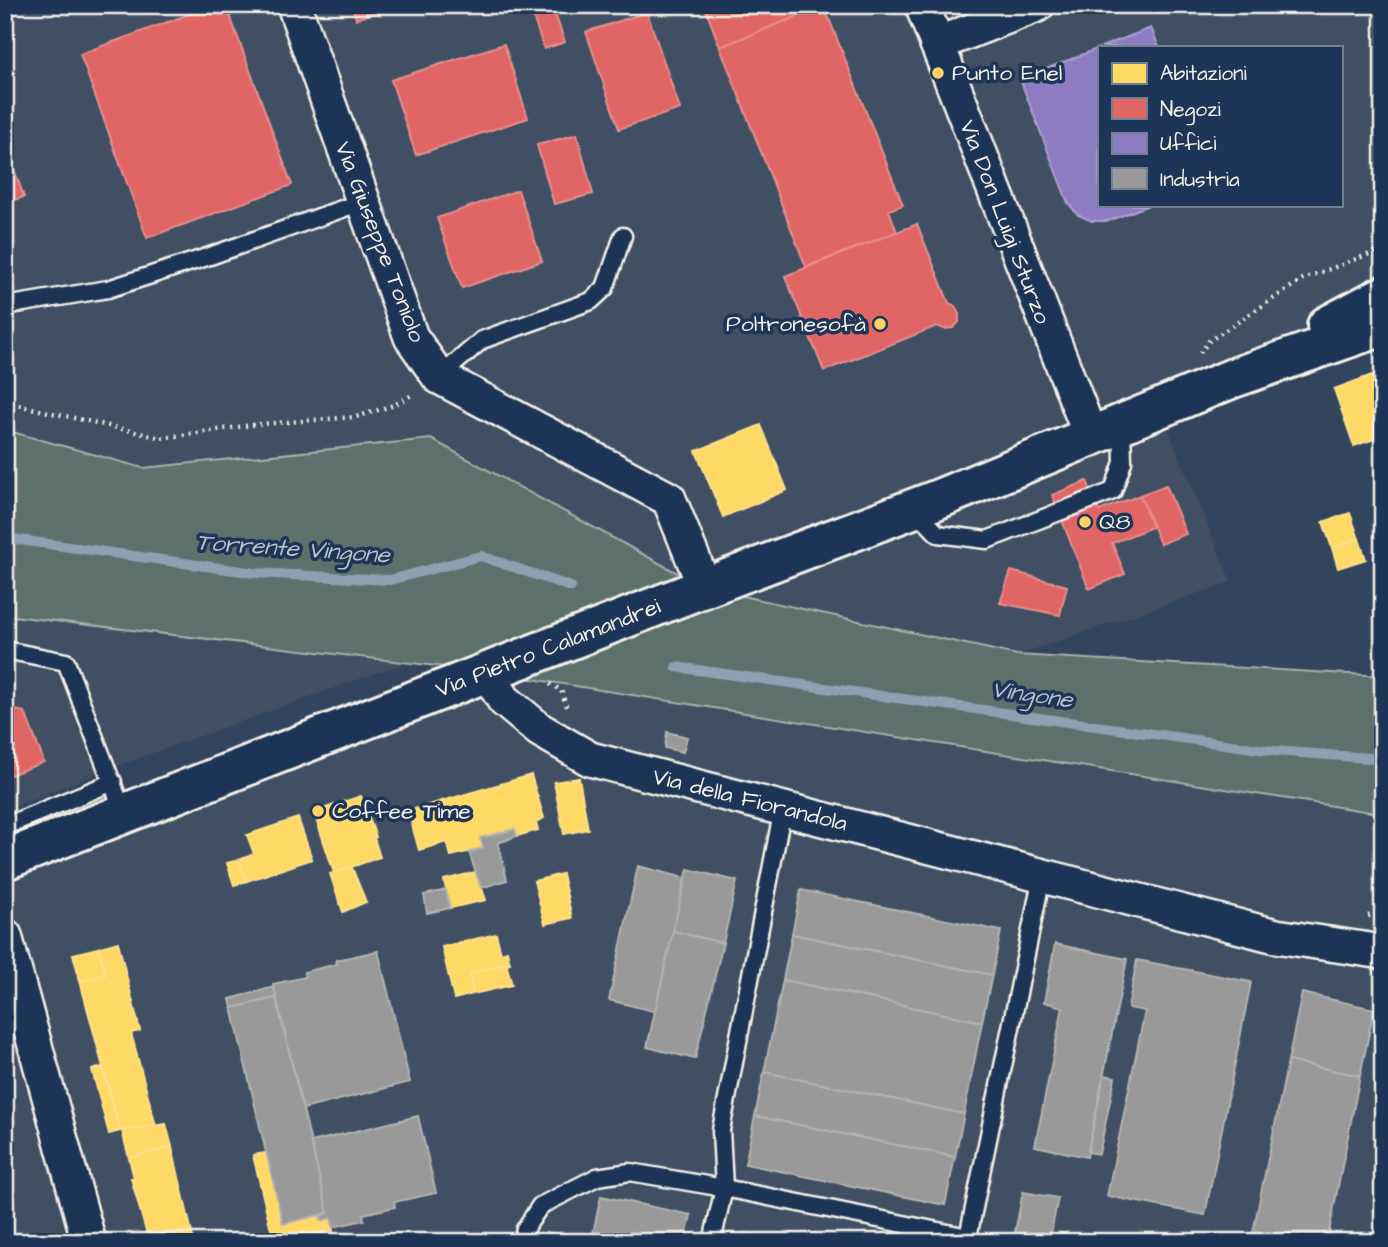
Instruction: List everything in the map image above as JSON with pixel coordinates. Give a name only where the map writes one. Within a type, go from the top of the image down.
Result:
[{"type":"main road","points":[[1233,378],[1383,296]]},
{"type":"main road","points":[[1233,378],[1383,326]]},
{"type":"main road","name":"Via Pietro Calamandrei","points":[[5,860],[119,798],[503,666],[914,509],[1233,378]]},
{"type":"street","name":"Via Giuseppe Toniolo","points":[[294,5],[411,337],[439,377],[669,499],[695,591]]},
{"type":"street","name":"Via Don Luigi Sturzo","points":[[922,5],[1106,431]]},
{"type":"street","points":[[937,44],[1037,5]]},
{"type":"street","name":"Via della Fiorandola","points":[[503,666],[504,699],[540,730],[590,759],[1276,936],[1383,952]]},
{"type":"street","points":[[5,936],[89,1242]]},
{"type":"lane","points":[[5,306],[108,289],[364,201]]},
{"type":"lane","points":[[439,377],[482,340],[592,301],[605,288],[623,236]]},
{"type":"lane","points":[[914,509],[938,534],[987,540],[1074,507],[1113,491],[1123,462],[1106,431]]},
{"type":"lane","points":[[5,650],[66,662],[119,798],[5,826]]},
{"type":"lane","points":[[712,1242],[724,1188],[721,1130],[783,808]]},
{"type":"lane","points":[[522,1242],[525,1229],[540,1206],[597,1177],[630,1172],[724,1188],[968,1239],[1042,876]]},
{"type":"path","points":[[1193,363],[1209,341],[1303,279],[1383,249]]},
{"type":"path","points":[[5,402],[161,438],[260,424],[356,417],[394,405],[439,377]]},
{"type":"shaded area","points":[[5,5],[1383,5],[1383,322],[1160,409],[1231,582],[1017,655],[705,588],[431,439],[143,468],[5,430]]},
{"type":"shaded area","points":[[5,615],[407,662],[100,772],[5,811]]},
{"type":"shaded area","points":[[487,672],[1383,814],[1383,1242],[5,1242],[5,860]]},
{"type":"green space","points":[[5,430],[143,468],[431,439],[705,588],[1017,655],[1383,676],[1383,814],[487,672],[5,615]]},
{"type":"building: Abitazioni","points":[[1383,371],[1383,436],[1354,446],[1334,389]]},
{"type":"building: Abitazioni","points":[[761,425],[787,490],[723,517],[696,451]]},
{"type":"building: Abitazioni","points":[[1350,513],[1359,539],[1332,548],[1323,522]]},
{"type":"building: Abitazioni","points":[[1359,539],[1366,559],[1338,568],[1332,548]]},
{"type":"building: Abitazioni","points":[[531,775],[544,818],[536,822],[538,830],[517,836],[515,829],[480,838],[483,848],[451,856],[447,842],[419,850],[408,811]]},
{"type":"building: Abitazioni","points":[[579,778],[588,829],[564,834],[554,782]]},
{"type":"building: Abitazioni","points":[[361,796],[376,837],[374,838],[380,857],[334,873],[314,812]]},
{"type":"building: Abitazioni","points":[[298,818],[312,859],[247,881],[239,860],[254,854],[247,835]]},
{"type":"building: Abitazioni","points":[[239,860],[247,881],[234,885],[227,863]]},
{"type":"building: Abitazioni","points":[[352,868],[366,902],[343,912],[330,874]]},
{"type":"building: Abitazioni","points":[[476,872],[486,900],[450,908],[444,880]]},
{"type":"building: Abitazioni","points":[[562,874],[572,918],[545,924],[534,881]]},
{"type":"building: Abitazioni","points":[[496,934],[501,953],[507,951],[510,963],[470,974],[473,994],[454,999],[442,947]]},
{"type":"building: Abitazioni","points":[[118,942],[140,1031],[131,1033],[156,1126],[120,1131],[80,981],[106,974],[98,948]]},
{"type":"building: Abitazioni","points":[[98,948],[106,974],[80,981],[73,954]]},
{"type":"building: Abitazioni","points":[[506,963],[512,985],[473,994],[470,974]]},
{"type":"building: Abitazioni","points":[[102,1067],[120,1131],[109,1134],[92,1070]]},
{"type":"building: Abitazioni","points":[[166,1124],[172,1147],[129,1158],[122,1131]]},
{"type":"building: Abitazioni","points":[[172,1147],[194,1242],[149,1242],[131,1178],[134,1178],[129,1158]]},
{"type":"building: Abitazioni","points":[[266,1153],[283,1224],[320,1216],[321,1221],[331,1218],[333,1231],[304,1237],[305,1242],[274,1242],[253,1155]]},
{"type":"building: Negozi","points":[[214,5],[226,5],[292,185],[147,238],[80,54]]},
{"type":"building: Negozi","points":[[352,5],[398,5],[356,19]]},
{"type":"building: Negozi","points":[[529,5],[552,5],[565,42],[544,49]]},
{"type":"building: Negozi","points":[[704,5],[827,5],[720,47]]},
{"type":"building: Negozi","points":[[824,6],[903,205],[889,210],[897,232],[806,267],[720,47]]},
{"type":"building: Negozi","points":[[647,12],[680,109],[619,129],[586,32]]},
{"type":"building: Negozi","points":[[504,44],[528,118],[416,155],[391,80]]},
{"type":"building: Negozi","points":[[577,134],[593,194],[554,204],[537,145]]},
{"type":"building: Negozi","points":[[5,144],[24,197],[5,203]]},
{"type":"building: Negozi","points":[[518,190],[542,261],[462,288],[437,218]]},
{"type":"building: Negozi","points":[[917,224],[949,303],[955,306],[959,314],[959,322],[953,328],[944,329],[937,326],[824,371],[785,276]]},
{"type":"building: Negozi","points":[[1087,481],[1099,511],[1140,495],[1152,527],[1112,543],[1125,574],[1089,589],[1052,495]]},
{"type":"building: Negozi","points":[[1166,485],[1186,534],[1160,544],[1140,495]]},
{"type":"building: Negozi","points":[[1011,571],[1067,586],[1060,615],[1000,603]]},
{"type":"building: Negozi","points":[[5,708],[25,712],[44,762],[5,777]]},
{"type":"building: Uffici","points":[[1151,28],[1159,46],[1104,46]]},
{"type":"building: Uffici","points":[[1098,48],[1098,206],[1146,206],[1108,221],[1092,221],[1078,215],[1068,203],[1020,79]]},
{"type":"building: Industria","points":[[667,732],[687,737],[683,752],[665,748]]},
{"type":"building: Industria","points":[[515,829],[517,836],[498,843],[507,880],[481,888],[469,852],[483,848],[480,838]]},
{"type":"building: Industria","points":[[638,866],[685,878],[657,1012],[609,1000]]},
{"type":"building: Industria","points":[[688,869],[737,881],[723,943],[673,931]]},
{"type":"building: Industria","points":[[446,890],[450,908],[427,913],[424,895]]},
{"type":"building: Industria","points":[[801,890],[1001,931],[992,975],[792,934]]},
{"type":"building: Industria","points":[[673,931],[723,943],[695,1059],[647,1047]]},
{"type":"building: Industria","points":[[792,934],[992,975],[982,1022],[783,980]]},
{"type":"building: Industria","points":[[1055,944],[1127,959],[1087,1157],[1035,1146],[1063,1007],[1044,1002]]},
{"type":"building: Industria","points":[[378,951],[410,1082],[303,1109],[273,984],[305,977],[304,972],[337,964],[336,960]]},
{"type":"building: Industria","points":[[1137,960],[1251,982],[1205,1215],[1107,1196],[1145,1011],[1128,1008]]},
{"type":"building: Industria","points":[[783,980],[982,1022],[964,1114],[764,1072]]},
{"type":"building: Industria","points":[[274,987],[276,998],[232,1008],[230,999]]},
{"type":"building: Industria","points":[[1302,993],[1374,1009],[1360,1076],[1288,1061]]},
{"type":"building: Industria","points":[[276,998],[328,1213],[283,1224],[232,1008]]},
{"type":"building: Industria","points":[[1288,1061],[1360,1076],[1327,1242],[1251,1242]]},
{"type":"building: Industria","points":[[764,1072],[964,1114],[955,1157],[755,1116]]},
{"type":"building: Industria","points":[[1104,1075],[1115,1077],[1099,1154],[1088,1152]]},
{"type":"building: Industria","points":[[418,1116],[436,1193],[394,1202],[395,1207],[363,1214],[364,1220],[333,1227],[331,1218],[321,1221],[320,1216],[328,1213],[311,1142]]},
{"type":"building: Industria","points":[[755,1116],[955,1157],[945,1205],[745,1164]]},
{"type":"building: Industria","points":[[1023,1192],[1058,1198],[1049,1242],[1013,1242]]},
{"type":"building: Industria","points":[[601,1196],[691,1215],[685,1242],[591,1242]]},
{"type":"building: Industria","points":[[546,1232],[591,1242],[544,1242]]},
{"type":"building: Industria","points":[[745,1233],[785,1242],[743,1242]]},
{"type":"waterway","name":"Torrente Vingone","points":[[5,538],[255,573],[390,580],[481,556],[571,587]]},
{"type":"waterway","name":"Vingone","points":[[676,667],[1274,751],[1383,759]]},
{"type":"place","name":"Punto Enel","points":[[938,73]]},
{"type":"place","name":"Poltronesofà","points":[[880,324]]},
{"type":"place","name":"Q8","points":[[1085,522]]},
{"type":"place","name":"Coffee Time","points":[[318,811]]}]
